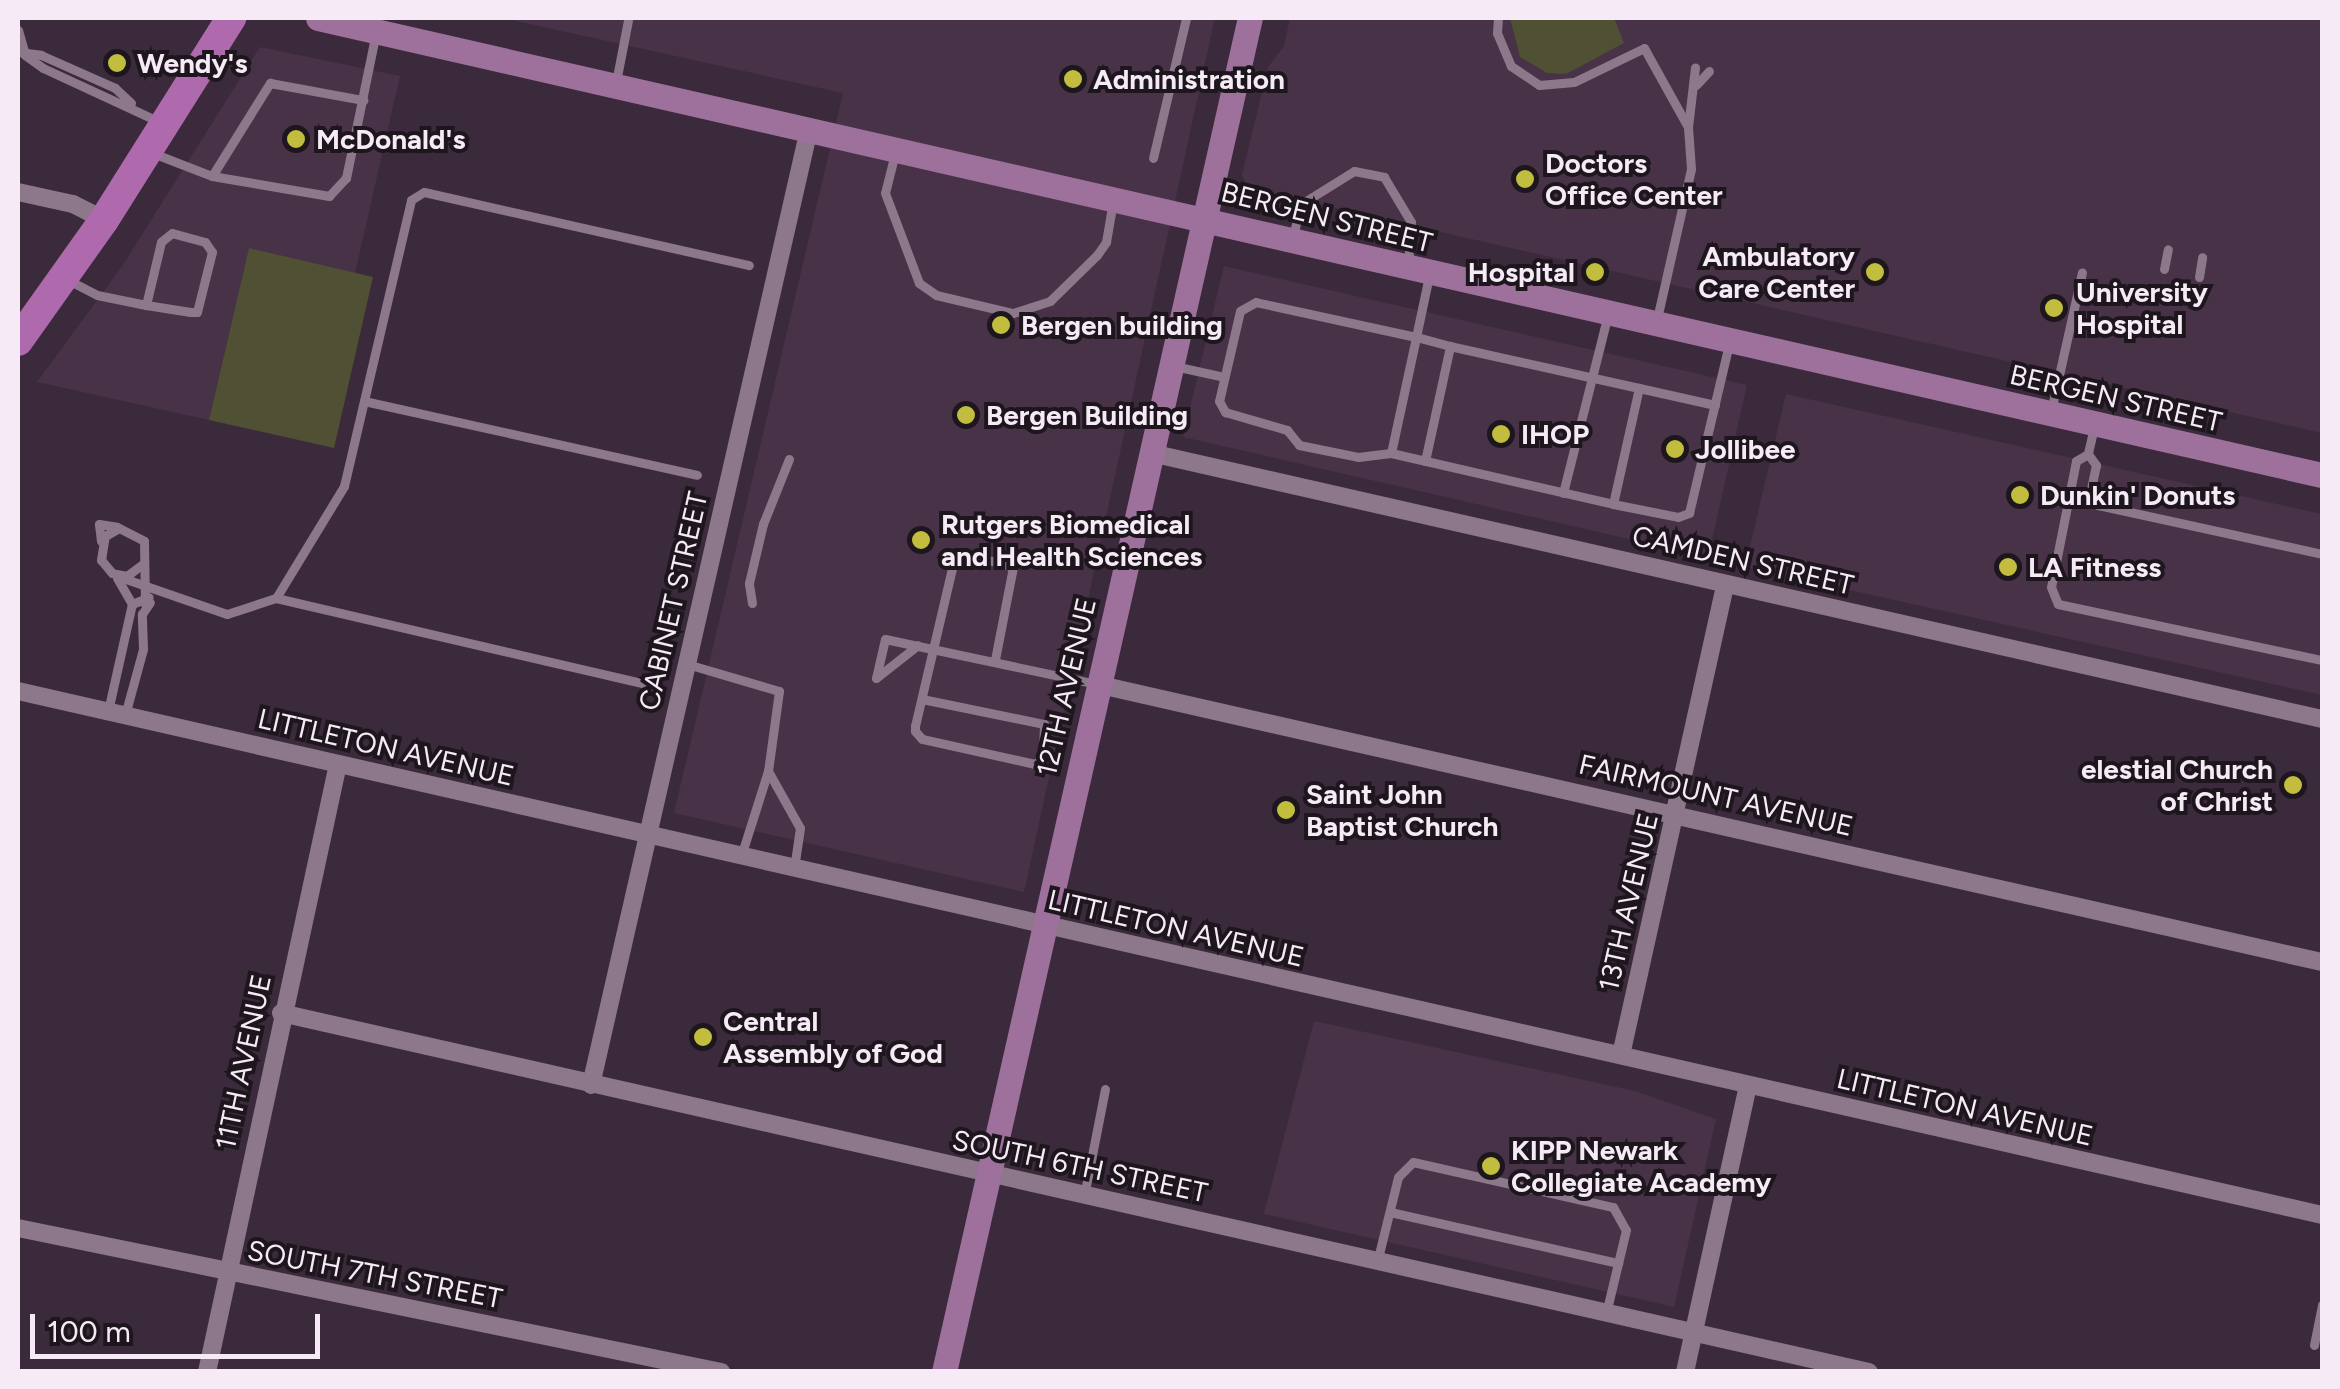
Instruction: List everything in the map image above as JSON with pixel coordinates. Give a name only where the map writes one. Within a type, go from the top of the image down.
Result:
[{"type":"main road","points":[[18,340],[104,220],[230,18]]},
{"type":"main road","name":"BERGEN STREET","points":[[318,18],[361,24],[1204,217],[1418,271],[1608,311],[2322,476]]},
{"type":"main road","name":"12TH AVENUE","points":[[944,1372],[1096,684],[1250,18]]},
{"type":"street","name":"CABINET STREET","points":[[590,1085],[809,129]]},
{"type":"street","points":[[18,192],[73,204],[104,220]]},
{"type":"street","name":"CAMDEN STREET","points":[[1151,453],[2322,718]]},
{"type":"street","name":"13TH AVENUE","points":[[1621,1055],[1725,584]]},
{"type":"street","name":"FAIRMOUNT AVENUE","points":[[1096,684],[2322,962]]},
{"type":"street","name":"LITTLETON AVENUE","points":[[18,690],[1042,927],[2322,1215]]},
{"type":"street","name":"11TH AVENUE","points":[[207,1372],[281,1013],[338,764]]},
{"type":"street","name":"SOUTH 6TH STREET","points":[[281,1013],[987,1175],[1378,1258],[1692,1336],[1869,1372]]},
{"type":"street","points":[[1685,1372],[1748,1086]]},
{"type":"street","name":"SOUTH 7TH STREET","points":[[18,1228],[721,1372]]},
{"type":"lane","points":[[1153,158],[1186,18]]},
{"type":"lane","points":[[1498,18],[1497,33],[1511,66],[1539,85],[1574,82],[1644,48],[1688,127]]},
{"type":"lane","points":[[615,85],[628,20]]},
{"type":"lane","points":[[148,151],[212,176],[329,196],[346,178],[363,100],[361,24]]},
{"type":"lane","points":[[18,30],[22,54],[164,124]]},
{"type":"lane","points":[[1656,322],[1691,170],[1688,127],[1696,85],[1695,67]]},
{"type":"lane","points":[[1696,85],[1710,71]]},
{"type":"lane","points":[[212,176],[270,82],[363,100]]},
{"type":"lane","points":[[897,148],[885,192],[909,267],[936,296],[1013,313],[1050,301],[1106,242],[1114,198]]},
{"type":"lane","points":[[1292,240],[1301,204],[1354,170],[1384,177],[1411,222],[1418,271],[1416,337],[1391,453]]},
{"type":"lane","points":[[276,598],[340,497],[411,200],[424,192],[749,264]]},
{"type":"lane","points":[[64,277],[96,295],[146,305],[198,312],[212,252],[204,242],[172,233],[161,242],[146,305]]},
{"type":"lane","points":[[2164,269],[2168,249]]},
{"type":"lane","points":[[2199,277],[2202,257]]},
{"type":"lane","points":[[2050,413],[2082,272]]},
{"type":"lane","points":[[1715,405],[1252,302],[1240,311],[1219,400],[1232,417],[1287,430],[1299,445],[1358,457],[1391,453],[1678,517],[1689,513],[1715,405],[1730,339]]},
{"type":"lane","points":[[1563,493],[1608,311]]},
{"type":"lane","points":[[1425,460],[1450,346]]},
{"type":"lane","points":[[1171,366],[1224,377]]},
{"type":"lane","points":[[1613,504],[1639,388]]},
{"type":"lane","points":[[364,400],[696,475]]},
{"type":"lane","points":[[2095,425],[2088,454],[2076,461],[2051,587],[2058,604],[2322,660]]},
{"type":"lane","points":[[2088,454],[2096,465],[2090,494],[2098,505],[2322,554]]},
{"type":"lane","points":[[752,603],[749,584],[763,524],[789,459]]},
{"type":"lane","points":[[116,714],[143,650],[144,596],[144,541],[119,528],[99,524],[101,560],[144,596]]},
{"type":"lane","points":[[922,699],[1044,724],[1044,758],[1035,764],[922,739],[915,728],[953,564],[968,553],[1013,568],[994,660]]},
{"type":"lane","points":[[116,575],[144,563]]},
{"type":"lane","points":[[116,575],[132,604],[116,714]]},
{"type":"lane","points":[[132,604],[144,596],[162,596],[226,614],[276,598],[653,686]]},
{"type":"lane","points":[[918,645],[876,678],[884,639],[918,645],[934,648],[994,660],[1096,684]]},
{"type":"lane","points":[[687,664],[779,690],[768,772],[756,793],[742,856]]},
{"type":"lane","points":[[768,772],[800,828],[794,868]]},
{"type":"lane","points":[[1084,1196],[1105,1089]]},
{"type":"lane","points":[[1378,1258],[1402,1169],[1424,1163],[1614,1208],[1626,1230],[1606,1315]]},
{"type":"lane","points":[[1390,1212],[1618,1263]]},
{"type":"lane","points":[[2314,1346],[2322,1305]]},
{"type":"shaded area","name":"Rutgers Biomedical and Health Sciences","points":[[502,18],[1215,18],[1024,892],[674,813],[843,93]]},
{"type":"shaded area","name":"University Hospital","points":[[1290,18],[2322,18],[2322,433],[1248,188],[1242,175],[1268,67],[1284,46]]},
{"type":"shaded area","points":[[260,47],[400,76],[355,273],[249,249],[209,420],[37,382],[123,265]]},
{"type":"shaded area","points":[[1224,266],[1747,385],[1708,557],[1183,437]]},
{"type":"shaded area","points":[[1786,394],[2322,514],[2322,695],[1745,567]]},
{"type":"shaded area","name":"KIPP Newark Collegiate Academy","points":[[1314,1021],[1635,1091],[1716,1119],[1674,1307],[1264,1214]]},
{"type":"green space","points":[[1510,18],[1614,18],[1624,43],[1566,74],[1547,73],[1520,57]]},
{"type":"green space","points":[[249,248],[373,277],[334,448],[209,420]]},
{"type":"place","name":"Wendy's","points":[[117,63]]},
{"type":"place","name":"Administration","points":[[1073,79]]},
{"type":"place","name":"McDonald's","points":[[296,139]]},
{"type":"place","name":"Doctors Office Center","points":[[1525,179]]},
{"type":"place","name":"Hospital","points":[[1595,272]]},
{"type":"place","name":"Ambulatory Care Center","points":[[1875,272]]},
{"type":"place","name":"University Hospital","points":[[2054,308]]},
{"type":"place","name":"Bergen building","points":[[1001,325]]},
{"type":"place","name":"Bergen Building","points":[[966,415]]},
{"type":"place","name":"IHOP","points":[[1501,434]]},
{"type":"place","name":"Jollibee","points":[[1675,449]]},
{"type":"place","name":"Dunkin' Donuts","points":[[2020,495]]},
{"type":"place","name":"Rutgers Biomedical and Health Sciences","points":[[921,540]]},
{"type":"place","name":"LA Fitness","points":[[2008,567]]},
{"type":"place","name":"elestial Church of Christ","points":[[2293,785]]},
{"type":"place","name":"Saint John Baptist Church","points":[[1286,810]]},
{"type":"place","name":"Central Assembly of God","points":[[703,1037]]},
{"type":"place","name":"KIPP Newark Collegiate Academy","points":[[1491,1166]]}]
